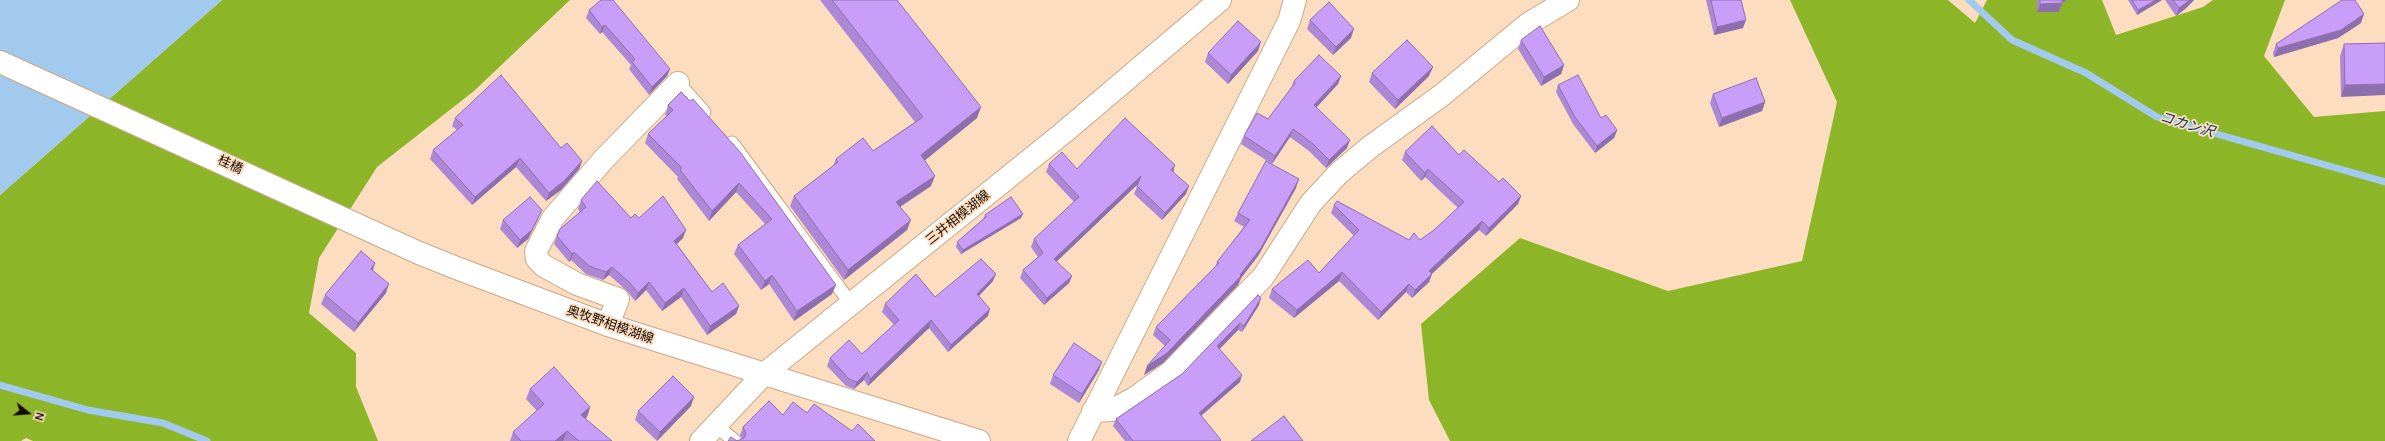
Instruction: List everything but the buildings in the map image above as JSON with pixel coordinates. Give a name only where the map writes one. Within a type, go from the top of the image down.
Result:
[{"type":"street","name":"三井相模湖線","points":[[701,441],[764,374],[1063,132],[1220,0]]},
{"type":"street","points":[[1079,441],[1289,21],[1295,0]]},
{"type":"street","points":[[1093,411],[1112,410],[1135,398],[1171,372],[1226,317],[1263,277],[1311,203],[1339,173],[1370,147],[1442,94],[1528,24],[1568,0]]},
{"type":"street","name":"桂橋","points":[[0,62],[419,253],[459,269]]},
{"type":"street","points":[[608,325],[618,299],[578,284],[544,266],[537,259],[536,251],[553,218],[604,159],[678,83]]},
{"type":"street","name":"奥牧野相模湖線","points":[[459,269],[608,325],[979,441]]},
{"type":"lane","points":[[678,83],[713,122]]},
{"type":"lane","points":[[723,134],[744,156],[851,304]]},
{"type":"lane","points":[[716,426],[735,441]]},
{"type":"green space","points":[[222,0],[570,0],[474,91],[377,167],[319,258],[309,313],[356,353],[356,387],[378,441],[33,441],[26,438],[21,441],[0,441],[0,195]]},
{"type":"green space","points":[[1790,0],[1948,0],[1975,23],[1987,0],[2102,0],[2116,35],[2203,7],[2213,0],[2285,0],[2264,56],[2314,117],[2385,111],[2385,441],[1450,441],[1429,400],[1421,324],[1520,238],[1668,291],[1802,261],[1837,102]]},
{"type":"water","points":[[0,0],[222,0],[0,195]]},
{"type":"waterway","name":"コカン沢","points":[[1969,0],[2012,40],[2086,73],[2157,117],[2385,182]]},
{"type":"waterway","points":[[0,385],[88,410],[163,423],[207,441]]}]
